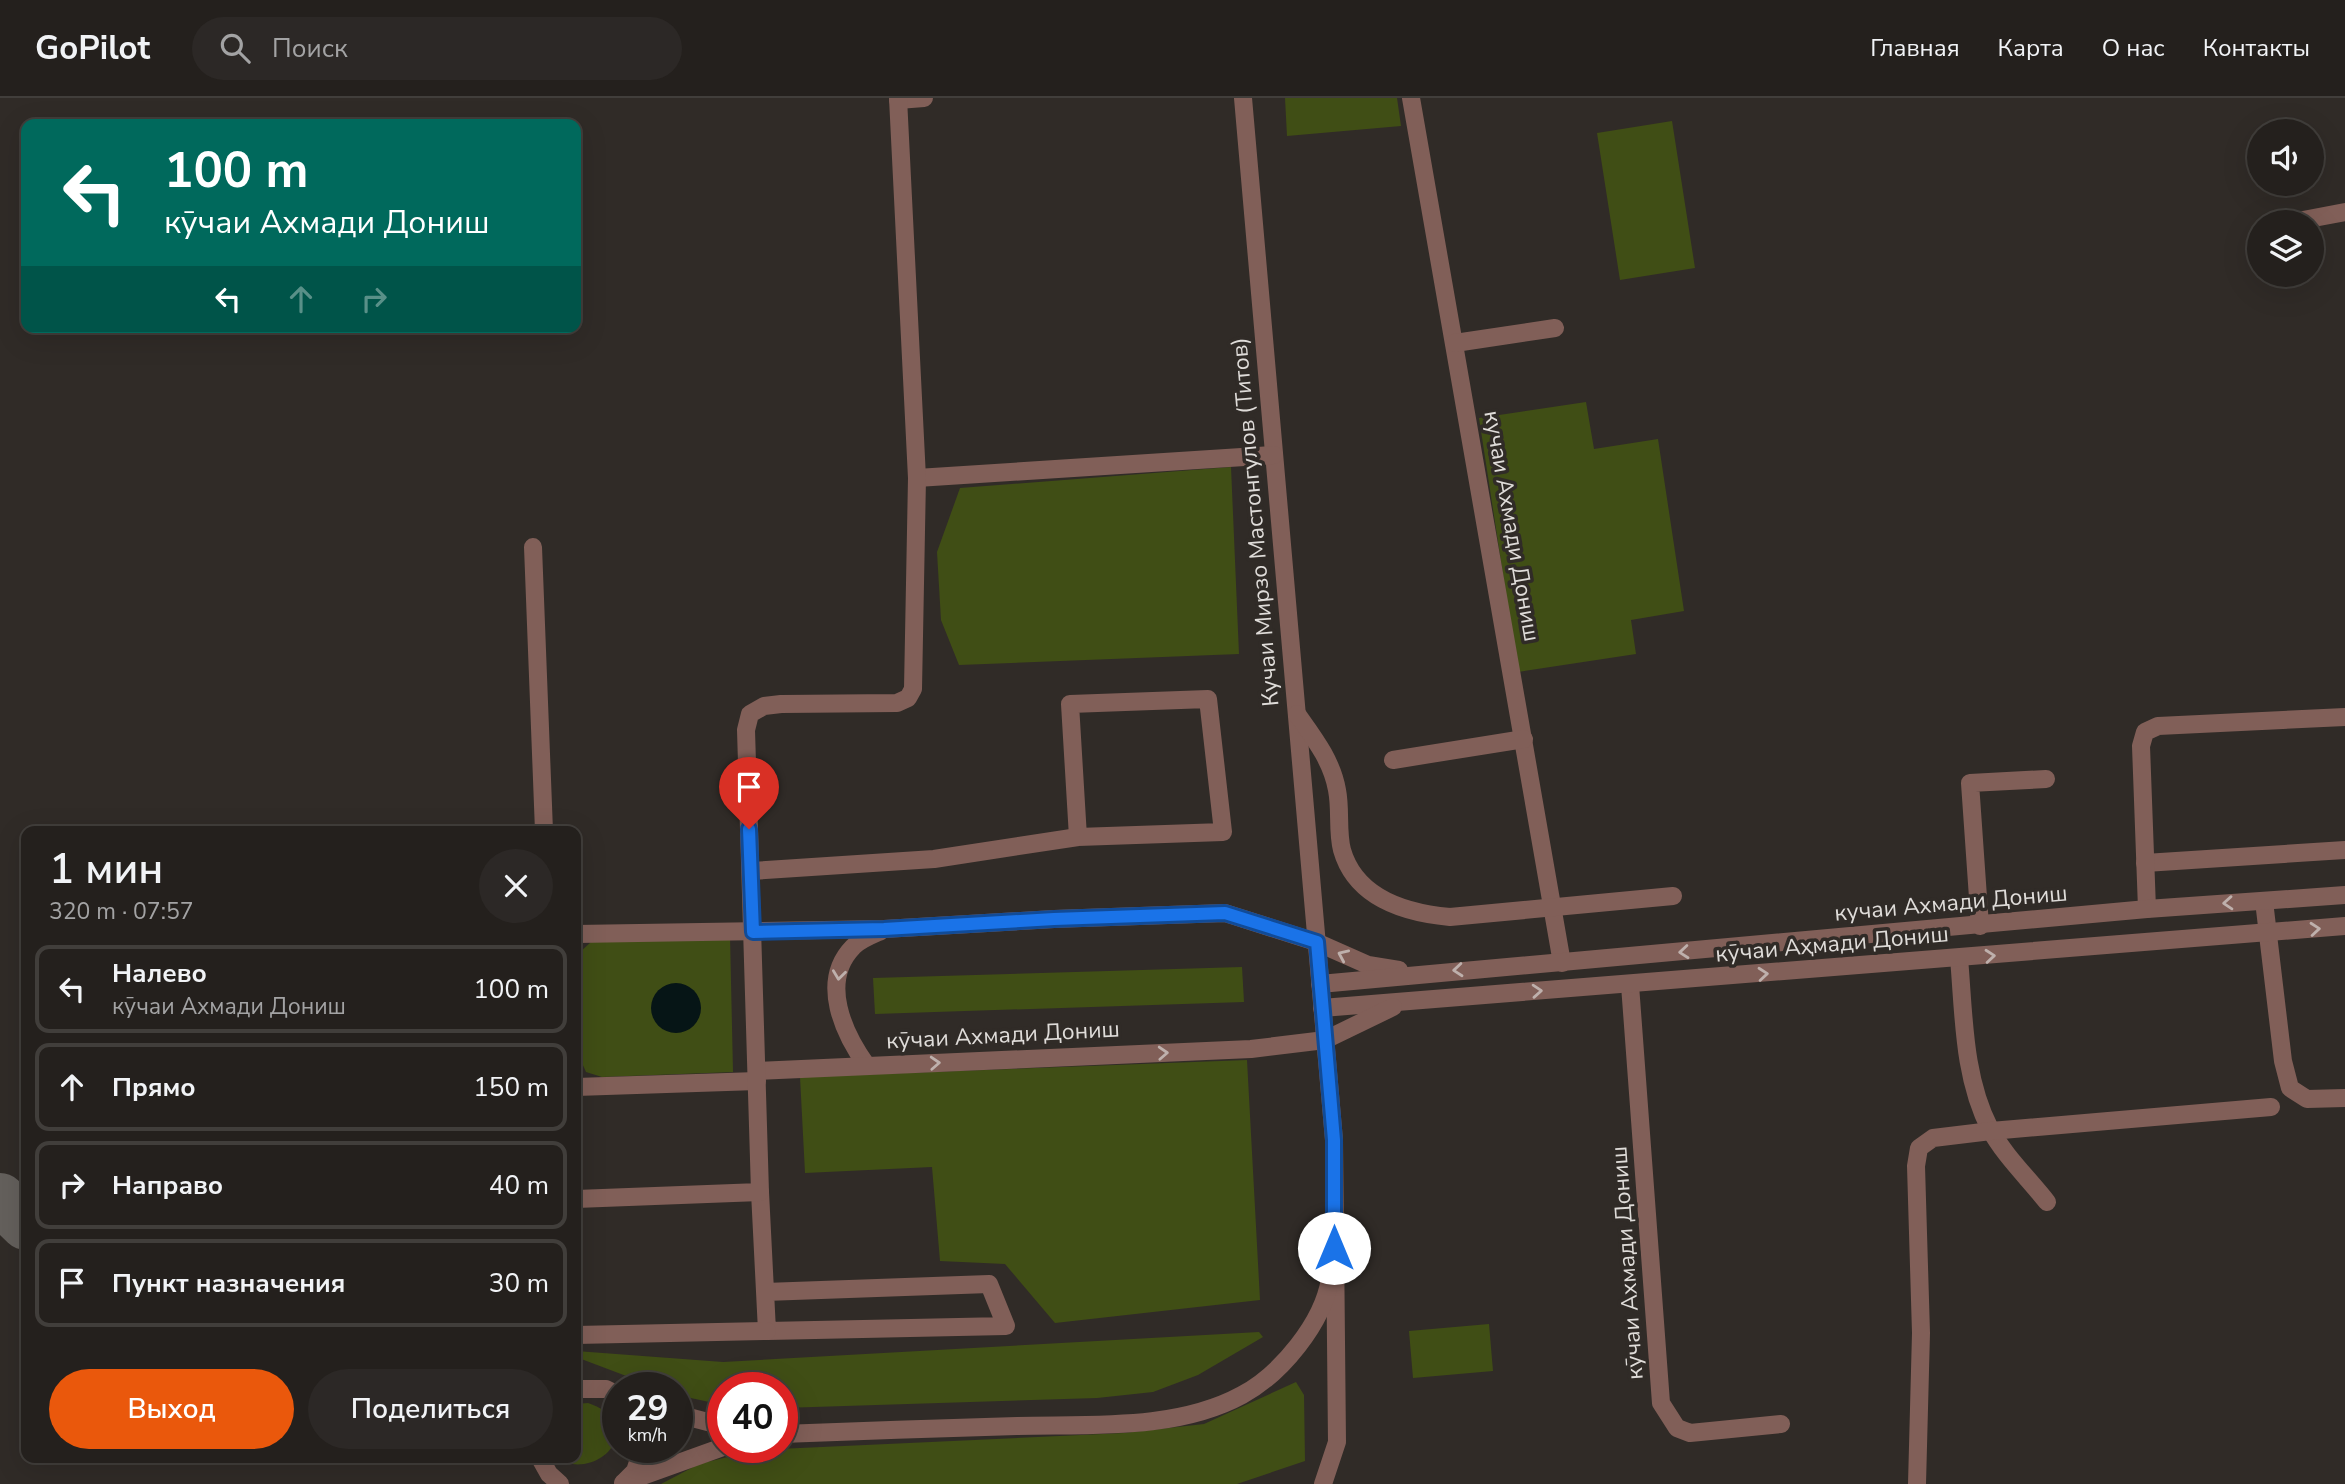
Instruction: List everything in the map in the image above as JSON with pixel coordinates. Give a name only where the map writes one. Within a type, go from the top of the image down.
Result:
[{"type":"street","points":[[767,1331],[760,1192],[746,730],[750,714],[764,706],[897,703],[908,698],[913,689],[917,478],[898,99],[924,98]]},
{"type":"street","name":"Кучаи Мирзо Мастонгулов (Титов)","points":[[1243,98],[1334,1140],[1334,1248]]},
{"type":"street","name":"кучаи Ахмади Дониш","points":[[1411,98],[1562,963]]},
{"type":"street","points":[[2324,216],[2345,212]]},
{"type":"street","points":[[1455,343],[1555,328]]},
{"type":"street","points":[[917,478],[1274,455]]},
{"type":"street","points":[[533,547],[544,826]]},
{"type":"street","points":[[751,871],[934,859],[1078,837],[1223,832],[1208,699],[1070,704],[1078,837]]},
{"type":"street","points":[[1296,714],[1326,756],[1330,767],[1337,790],[1342,850],[1357,880],[1381,899],[1415,914],[1450,917],[1553,910],[1673,896]]},
{"type":"street","points":[[2147,909],[2141,746],[2145,732],[2158,726],[2345,717]]},
{"type":"street","points":[[1393,760],[1524,739]]},
{"type":"street","points":[[1980,926],[1970,783],[2046,779]]},
{"type":"street","points":[[2145,863],[2345,850]]},
{"type":"street","name":"кучаи Ахмади Дониш","points":[[1320,984],[2147,909],[2345,895]]},
{"type":"street","points":[[2264,901],[2283,1061],[2290,1088],[2306,1099],[2345,1098]]},
{"type":"street","name":"кӯчаи Ахмади Дониш","points":[[1325,1040],[1251,1049],[867,1066],[850,1043],[840,1020],[840,963],[854,945],[884,929],[1225,913],[1317,942],[1368,965],[1420,974]]},
{"type":"street","name":"кӯчаи Аҳмади Дониш","points":[[1322,1008],[2345,926]]},
{"type":"street","points":[[581,934],[884,929]]},
{"type":"street","points":[[1959,958],[1966,1045],[1975,1094],[1991,1131],[2047,1202]]},
{"type":"street","name":"кӯчаи Ахмади Дониш","points":[[1630,985],[1661,1403],[1676,1428],[1690,1433],[1781,1424]]},
{"type":"street","points":[[1325,1040],[1385,1009],[1420,999]]},
{"type":"street","points":[[581,1087],[867,1066]]},
{"type":"street","points":[[1917,1484],[1921,1334],[1916,1166],[1919,1148],[1933,1138],[1991,1131],[2271,1107]]},
{"type":"street","points":[[581,1199],[760,1192]]},
{"type":"street","points":[[798,1433],[1120,1423],[1192,1413],[1217,1406],[1243,1395],[1265,1379],[1312,1324],[1328,1288],[1334,1248]]},
{"type":"street","points":[[1323,1484],[1336,1442],[1334,1248]]},
{"type":"street","points":[[581,1335],[1006,1326],[989,1284],[765,1292]]},
{"type":"street","points":[[581,1389],[602,1389]]},
{"type":"street","points":[[622,1484],[707,1453]]},
{"type":"street","points":[[543,1463],[549,1474],[560,1484]]},
{"type":"street","points":[[622,1484],[635,1471],[638,1463]]},
{"type":"green space","points":[[1285,98],[1397,98],[1401,126],[1287,136]]},
{"type":"green space","points":[[1672,121],[1695,268],[1620,280],[1597,133]]},
{"type":"green space","points":[[1586,402],[1594,449],[1658,439],[1684,611],[1631,620],[1636,654],[1518,672],[1479,418]]},
{"type":"green space","points":[[1231,467],[1239,654],[959,665],[941,620],[937,552],[960,488]]},
{"type":"green space","points":[[730,936],[733,1072],[602,1077],[586,1072],[582,1063],[581,951],[591,942]]},
{"type":"green space","points":[[1242,967],[1244,1002],[875,1014],[873,978]]},
{"type":"green space","points":[[1247,1060],[1260,1300],[1055,1323],[1005,1264],[940,1261],[932,1167],[805,1173],[800,1077]]},
{"type":"green space","points":[[1489,1324],[1493,1371],[1413,1378],[1409,1331]]},
{"type":"green space","points":[[1259,1332],[1263,1337],[1198,1375],[1153,1392],[1097,1398],[798,1407],[798,1372],[707,1372],[707,1402],[693,1398],[693,1372],[616,1372],[581,1359],[581,1351],[723,1362]]},
{"type":"green space","points":[[1296,1382],[1304,1395],[1305,1461],[1237,1484],[661,1484],[707,1462],[798,1463],[798,1448],[1124,1433],[1204,1424]]},
{"type":"green space","points":[[588,1403],[602,1410],[602,1457],[587,1463],[572,1464],[569,1463],[581,1463],[581,1404]]},
{"type":"shaded area","points":[[676,983],[694,990],[701,1008],[694,1026],[676,1033],[658,1026],[651,1008],[658,990]]},
{"type":"taxiway","points":[[0,1199],[21,1219]]},
{"type":"route","points":[[749,829],[753,932],[884,929],[1225,913],[1317,942],[1334,1140],[1334,1248]]}]
